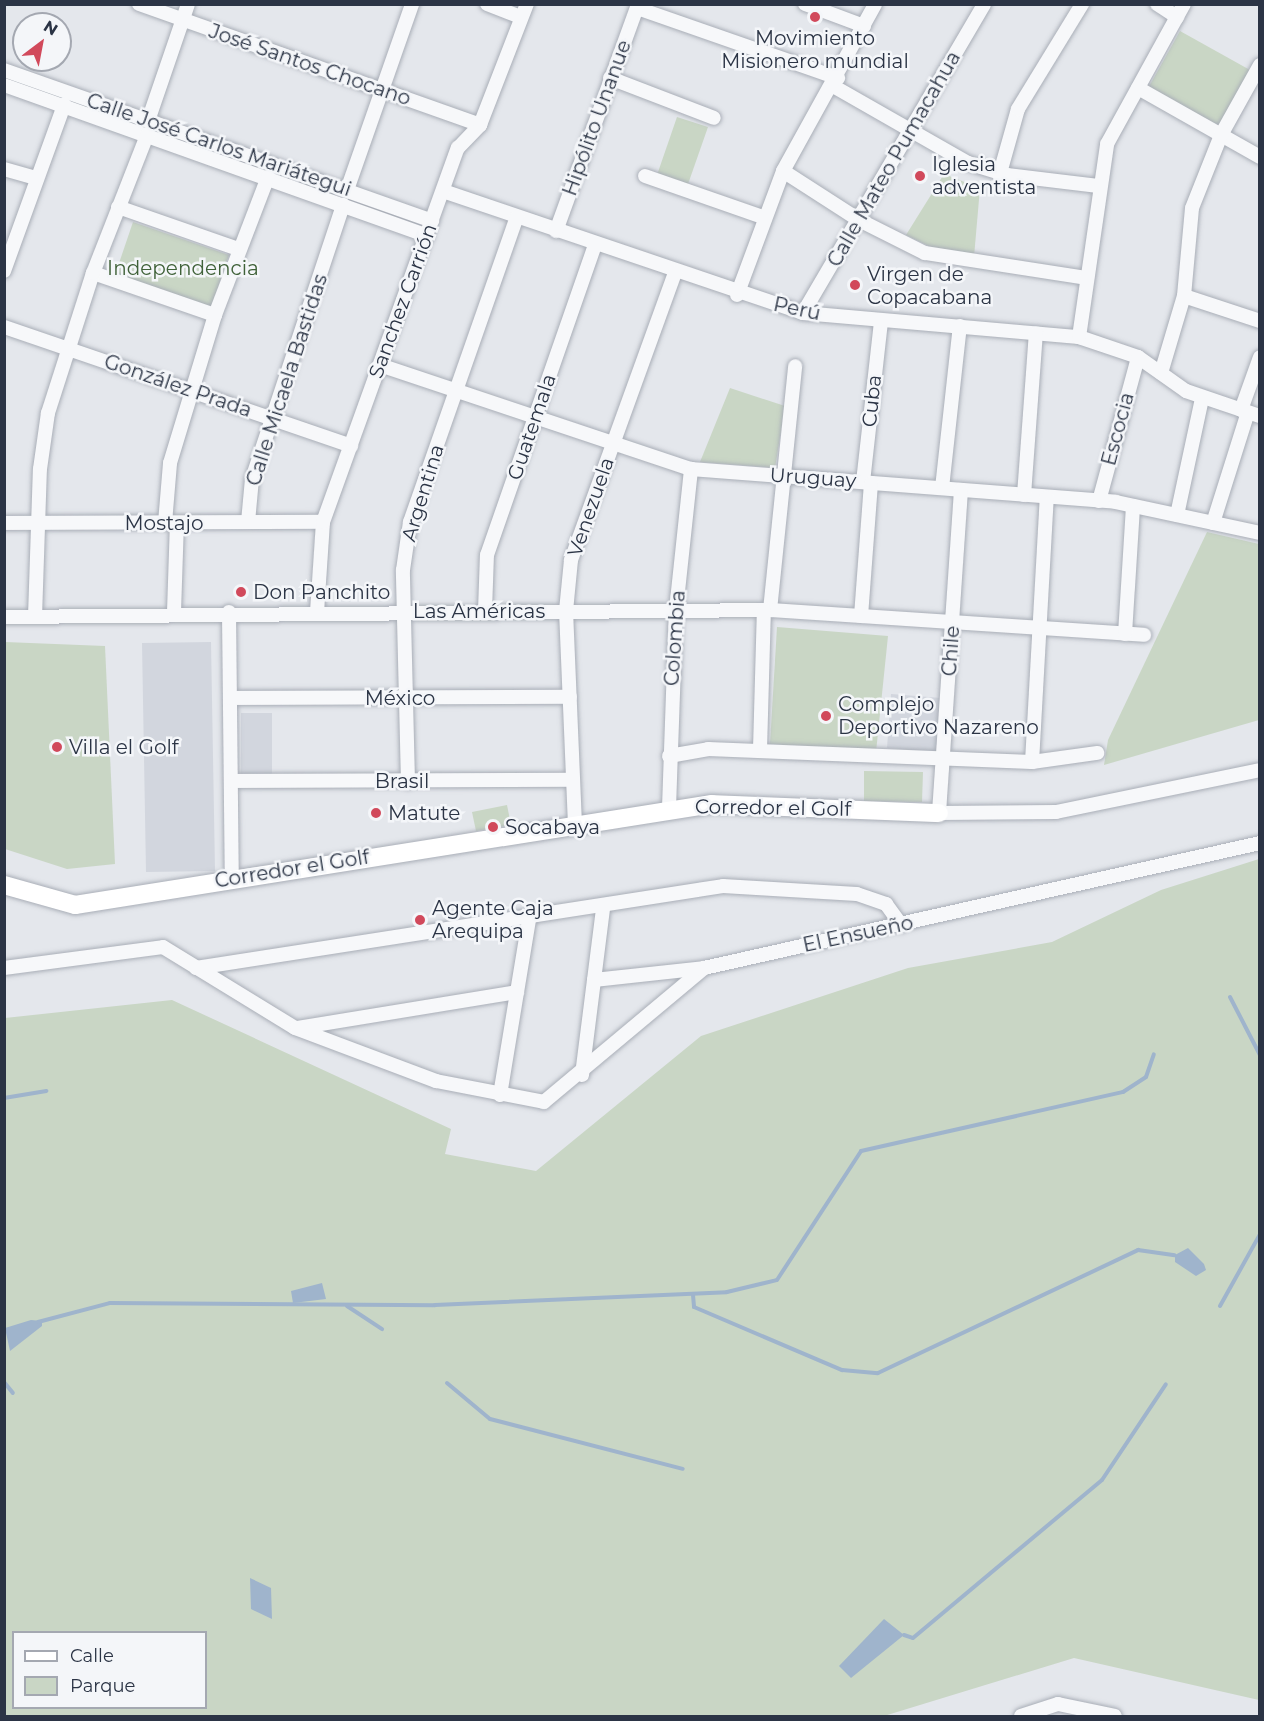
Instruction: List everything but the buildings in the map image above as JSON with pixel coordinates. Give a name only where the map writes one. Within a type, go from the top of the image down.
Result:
[{"type":"street","name":"José Santos Chocano","points":[[139,4],[480,125]]},
{"type":"street","points":[[148,118],[188,4]]},
{"type":"street","points":[[347,190],[412,4]]},
{"type":"street","points":[[487,4],[523,10]]},
{"type":"street","points":[[805,4],[864,26]]},
{"type":"street","points":[[737,295],[763,217],[783,171],[836,82],[875,4]]},
{"type":"street","name":"Calle Mateo Pumacahua","points":[[803,313],[984,4]]},
{"type":"street","points":[[1000,173],[1018,109],[1082,4]]},
{"type":"street","points":[[1079,337],[1098,186],[1107,144],[1181,11],[1157,4]]},
{"type":"street","points":[[638,6],[836,82],[910,133],[1000,173],[1098,186]]},
{"type":"street","name":"Hipólito Unanue","points":[[556,231],[638,6]]},
{"type":"street","name":"Sanchez Carrión","points":[[317,612],[323,522],[458,148],[480,125],[523,10]]},
{"type":"street","points":[[1161,373],[1184,296],[1192,208],[1221,135],[1260,65]]},
{"type":"street","name":"Calle José Carlos Mariátegui","points":[[4,70],[148,118],[432,221]]},
{"type":"street","points":[[610,78],[714,118]]},
{"type":"street","name":"Calle José Carlos Mariátegui","points":[[4,85],[148,133],[427,236]]},
{"type":"street","points":[[1138,88],[1260,157]]},
{"type":"street","points":[[4,271],[64,105]]},
{"type":"street","points":[[35,617],[37,523],[48,413],[67,348],[93,273],[148,133]]},
{"type":"street","points":[[4,169],[36,178]]},
{"type":"street","points":[[783,171],[859,220],[925,253],[1087,278]]},
{"type":"street","points":[[645,176],[763,217]]},
{"type":"street","points":[[174,612],[170,463],[215,315],[238,249],[268,177]]},
{"type":"street","name":"Perú","points":[[443,191],[737,295],[803,313],[1079,337],[1138,357],[1202,398],[1249,413]]},
{"type":"street","name":"Calle Micaela Bastidas","points":[[249,522],[252,479],[343,205]]},
{"type":"street","points":[[118,207],[238,249]]},
{"type":"street","name":"Argentina","points":[[408,782],[404,612],[410,522],[516,217]]},
{"type":"street","name":"Guatemala","points":[[485,611],[487,555],[595,245]]},
{"type":"street","points":[[93,273],[215,315]]},
{"type":"street","name":"Venezuela","points":[[575,825],[566,611],[571,560],[675,273]]},
{"type":"street","points":[[1184,296],[1260,321]]},
{"type":"street","name":"Cuba","points":[[861,616],[867,482],[881,321]]},
{"type":"street","points":[[942,488],[960,326]]},
{"type":"street","name":"González Prada","points":[[4,327],[351,446]]},
{"type":"street","points":[[1024,495],[1036,333]]},
{"type":"street","name":"Escocia","points":[[1099,501],[1138,357]]},
{"type":"street","points":[[1213,523],[1249,413],[1260,357]]},
{"type":"street","name":"Uruguay","points":[[380,365],[692,469],[1099,501],[1260,533]]},
{"type":"street","points":[[760,750],[767,610],[795,366]]},
{"type":"street","points":[[1177,515],[1202,398]]},
{"type":"street","name":"Colombia","points":[[669,808],[669,756],[676,610],[692,469]]},
{"type":"street","name":"Chile","points":[[939,813],[961,490]]},
{"type":"street","points":[[1032,762],[1047,496]]},
{"type":"street","points":[[1125,634],[1133,506]]},
{"type":"street","name":"Mostajo","points":[[4,523],[323,522]]},
{"type":"street","name":"Las Américas","points":[[4,617],[174,612],[767,610],[1143,635]]},
{"type":"street","points":[[229,612],[232,879]]},
{"type":"street","name":"México","points":[[230,698],[570,698]]},
{"type":"street","points":[[669,756],[708,749],[1032,762],[1097,753]]},
{"type":"street","name":"Corredor el Golf","points":[[4,885],[75,905],[669,808],[712,804],[939,813],[1056,812],[1259,771]]},
{"type":"street","name":"Brasil","points":[[231,781],[573,780]]},
{"type":"street","name":"El Ensueño","points":[[5,968],[154,946],[196,968],[295,1028],[436,1081],[500,1095],[544,1101],[582,1075],[704,968],[1260,843]]},
{"type":"street","points":[[196,968],[603,908],[723,886],[857,894],[886,903],[901,925]]},
{"type":"street","points":[[582,1075],[603,908]]},
{"type":"street","points":[[500,1095],[529,919]]},
{"type":"street","points":[[594,980],[704,968]]},
{"type":"street","points":[[295,1028],[517,992]]},
{"type":"street","points":[[1021,1716],[1058,1704],[1115,1716]]},
{"type":"shaded area","name":"Villa el Golf","points":[[211,642],[215,871],[146,872],[142,643]]},
{"type":"shaded area","points":[[891,694],[941,698],[937,752],[887,748]]},
{"type":"shaded area","points":[[241,713],[272,713],[272,774],[241,774]]},
{"type":"green space","points":[[1180,31],[1250,70],[1219,125],[1147,90]]},
{"type":"green space","points":[[677,117],[708,127],[687,187],[657,175]]},
{"type":"green space","points":[[944,174],[980,188],[974,257],[941,252],[906,235]]},
{"type":"green space","name":"Independencia","points":[[133,222],[229,255],[211,308],[115,275]]},
{"type":"green space","points":[[730,388],[785,406],[775,468],[700,462]]},
{"type":"green space","points":[[1207,532],[1259,544],[1259,720],[1104,765],[1108,740]]},
{"type":"green space","points":[[777,627],[888,636],[876,752],[770,744]]},
{"type":"green space","name":"Villa el Golf","points":[[5,642],[105,646],[115,864],[67,869],[5,849]]},
{"type":"green space","points":[[864,771],[923,772],[922,802],[864,801]]},
{"type":"green space","points":[[507,805],[511,825],[476,831],[472,812]]},
{"type":"green space","points":[[1259,859],[1259,1700],[1074,1658],[884,1716],[5,1716],[5,1018],[172,1000],[451,1129],[445,1154],[536,1171],[701,1036],[908,968],[1052,942],[1161,890]]},
{"type":"water","points":[[1188,1248],[1204,1264],[1206,1270],[1196,1276],[1175,1262],[1175,1255]]},
{"type":"water","points":[[322,1283],[326,1299],[293,1303],[291,1291]]},
{"type":"water","points":[[31,1320],[42,1321],[42,1326],[10,1351],[5,1328]]},
{"type":"water","points":[[250,1578],[271,1588],[272,1619],[251,1609]]},
{"type":"water","points":[[884,1619],[904,1635],[851,1678],[839,1666]]},
{"type":"waterway","points":[[1230,997],[1260,1055]]},
{"type":"waterway","points":[[38,1322],[110,1303],[435,1305],[727,1292],[777,1280],[861,1151],[1123,1092],[1146,1077],[1154,1054]]},
{"type":"waterway","points":[[4,1098],[46,1091]]},
{"type":"waterway","points":[[1220,1306],[1260,1234]]},
{"type":"waterway","points":[[693,1295],[694,1307],[842,1370],[878,1373],[1138,1250],[1175,1255]]},
{"type":"waterway","points":[[347,1306],[382,1329]]},
{"type":"waterway","points":[[4,1382],[13,1393]]},
{"type":"waterway","points":[[447,1383],[490,1419],[683,1469]]},
{"type":"waterway","points":[[904,1635],[913,1638],[1102,1480],[1166,1384]]},
{"type":"place","name":"Movimiento Misionero mundial","points":[[815,17]]},
{"type":"place","name":"Iglesia adventista","points":[[920,176]]},
{"type":"place","name":"Virgen de Copacabana","points":[[855,285]]},
{"type":"place","name":"Don Panchito","points":[[241,592]]},
{"type":"place","name":"Complejo Deportivo Nazareno","points":[[826,716]]},
{"type":"place","name":"Villa el Golf","points":[[57,747]]},
{"type":"place","name":"Matute","points":[[376,813]]},
{"type":"place","name":"Socabaya","points":[[493,827]]},
{"type":"place","name":"Agente Caja Arequipa","points":[[420,920]]}]
